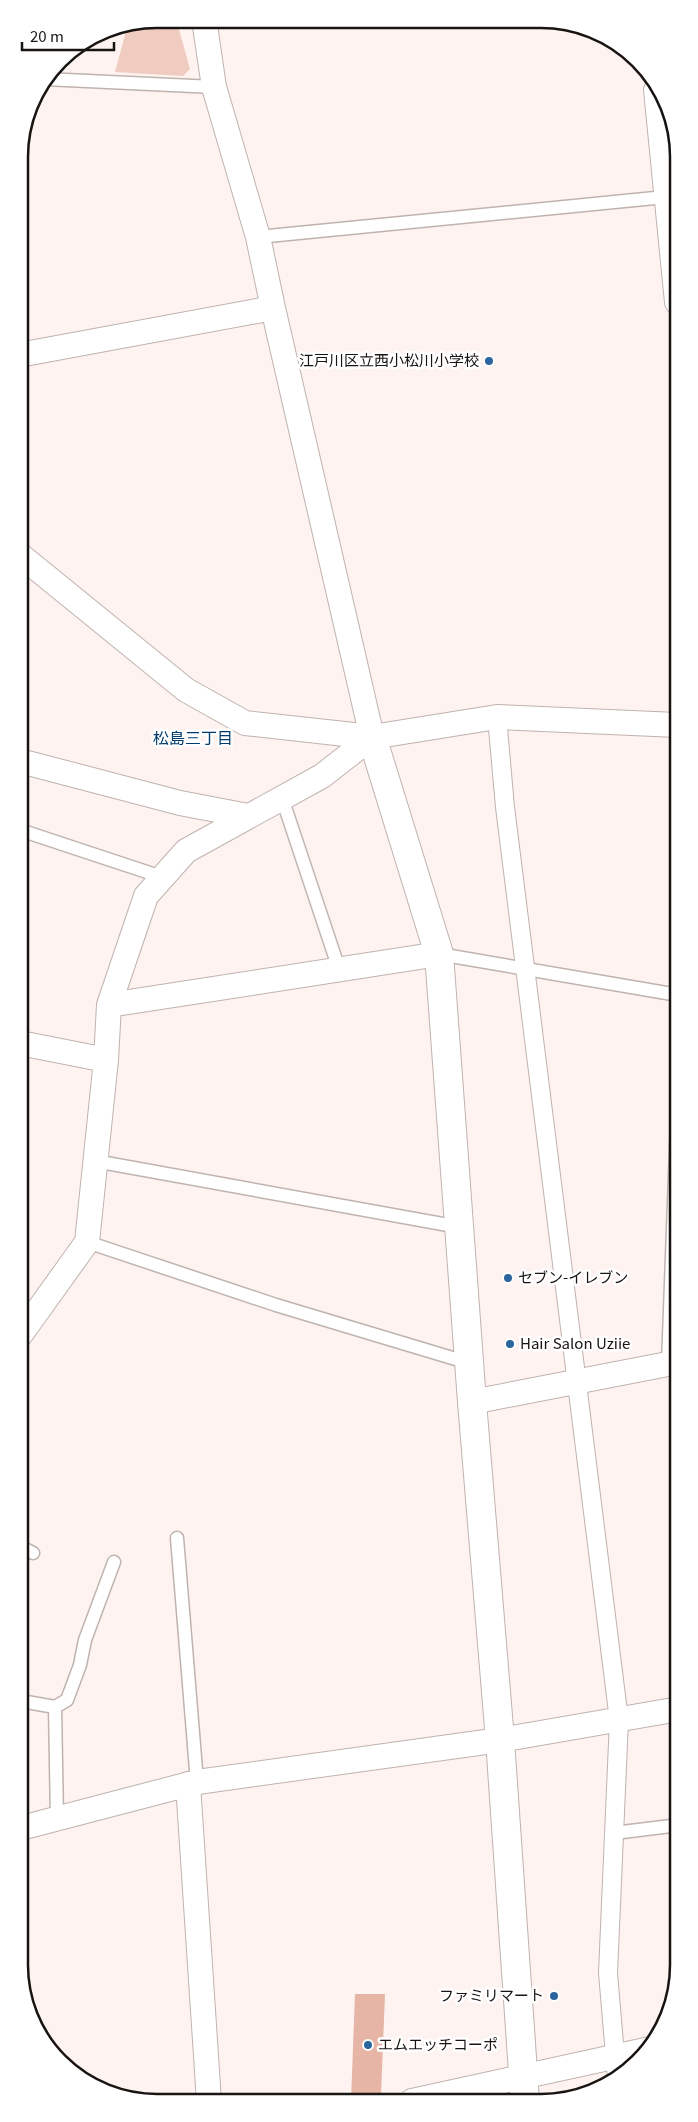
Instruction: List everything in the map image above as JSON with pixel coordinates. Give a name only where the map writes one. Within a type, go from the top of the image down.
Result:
[{"type":"street","points":[[205,28],[214,87],[258,237],[372,737],[439,954],[458,1227],[500,1740],[524,2088]]},
{"type":"street","points":[[657,99],[670,240]]},
{"type":"street","points":[[28,353],[273,308]]},
{"type":"street","points":[[28,562],[186,690],[245,723],[372,737],[497,717],[670,725]]},
{"type":"street","points":[[497,717],[505,807],[619,1720],[608,1973],[616,2068]]},
{"type":"street","points":[[28,1323],[87,1242],[106,1060],[109,1005],[146,896],[186,851],[322,776],[372,737]]},
{"type":"street","points":[[28,763],[180,803],[248,816]]},
{"type":"street","points":[[109,1005],[439,954]]},
{"type":"street","points":[[28,1045],[106,1060]]},
{"type":"street","points":[[472,1402],[670,1364]]},
{"type":"street","points":[[28,1826],[192,1783],[500,1740],[670,1712]]},
{"type":"street","points":[[192,1783],[209,2094]]},
{"type":"street","points":[[472,2094],[524,2088],[616,2068],[630,2060]]},
{"type":"lane","points":[[53,79],[214,87]]},
{"type":"lane","points":[[258,237],[665,197]]},
{"type":"lane","points":[[282,798],[339,969]]},
{"type":"lane","points":[[28,833],[162,877]]},
{"type":"lane","points":[[439,954],[670,994]]},
{"type":"lane","points":[[96,1161],[458,1227]]},
{"type":"lane","points":[[87,1242],[276,1305],[470,1363]]},
{"type":"lane","points":[[177,1538],[192,1783]]},
{"type":"lane","points":[[28,1550],[33,1553]]},
{"type":"lane","points":[[28,1702],[55,1707],[67,1700],[80,1665],[85,1640],[114,1562]]},
{"type":"lane","points":[[55,1707],[56,1819]]},
{"type":"lane","points":[[614,1833],[670,1827]]},
{"type":"shaded area","points":[[148,28],[179,28],[190,69],[183,76],[115,72],[126,31]]},
{"type":"building","name":"エムエッチコーポ","points":[[355,1994],[385,1994],[381,2094],[351,2094]]},
{"type":"place","name":"江戸川区立西小松川小学校","points":[[489,361]]},
{"type":"place","name":"セブン-イレブン","points":[[508,1278]]},
{"type":"place","name":"Hair Salon Uziie","points":[[510,1344]]},
{"type":"place","name":"ファミリマート","points":[[554,1996]]},
{"type":"place","name":"エムエッチコーポ","points":[[368,2045]]},
{"type":"district","name":"松島三丁目","points":[[193,738]]}]
